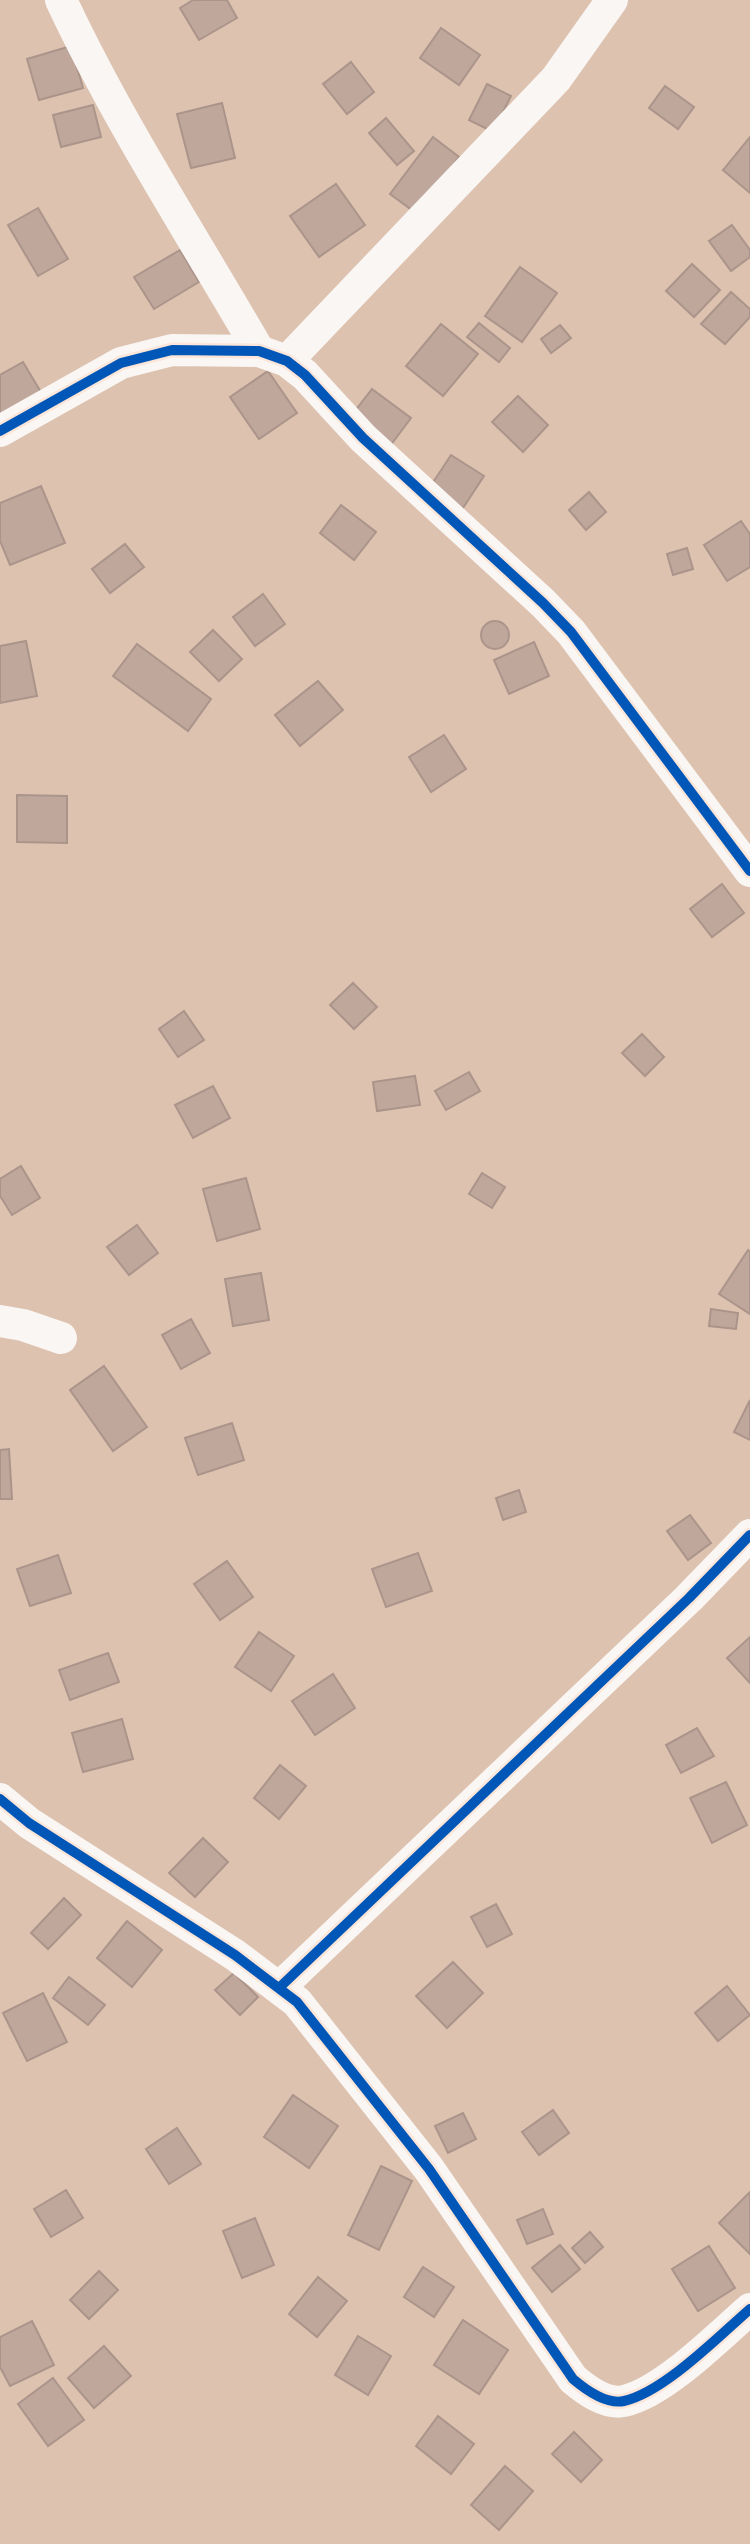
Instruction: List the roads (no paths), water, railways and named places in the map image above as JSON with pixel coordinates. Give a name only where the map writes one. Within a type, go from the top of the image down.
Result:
[{"type":"street","points":[[61,0],[83,48],[144,159],[273,356],[305,375],[363,438],[571,632],[750,871]]},
{"type":"street","points":[[0,431],[121,363],[172,350],[273,356],[556,79],[612,0]]},
{"type":"street","points":[[0,1321],[61,1338]]},
{"type":"street","points":[[280,1987],[689,1598],[750,1535]]},
{"type":"street","points":[[0,1799],[29,1823],[224,1947],[297,2002],[429,2169],[573,2379],[591,2392],[607,2400],[623,2401],[646,2391],[684,2367],[750,2309]]}]
